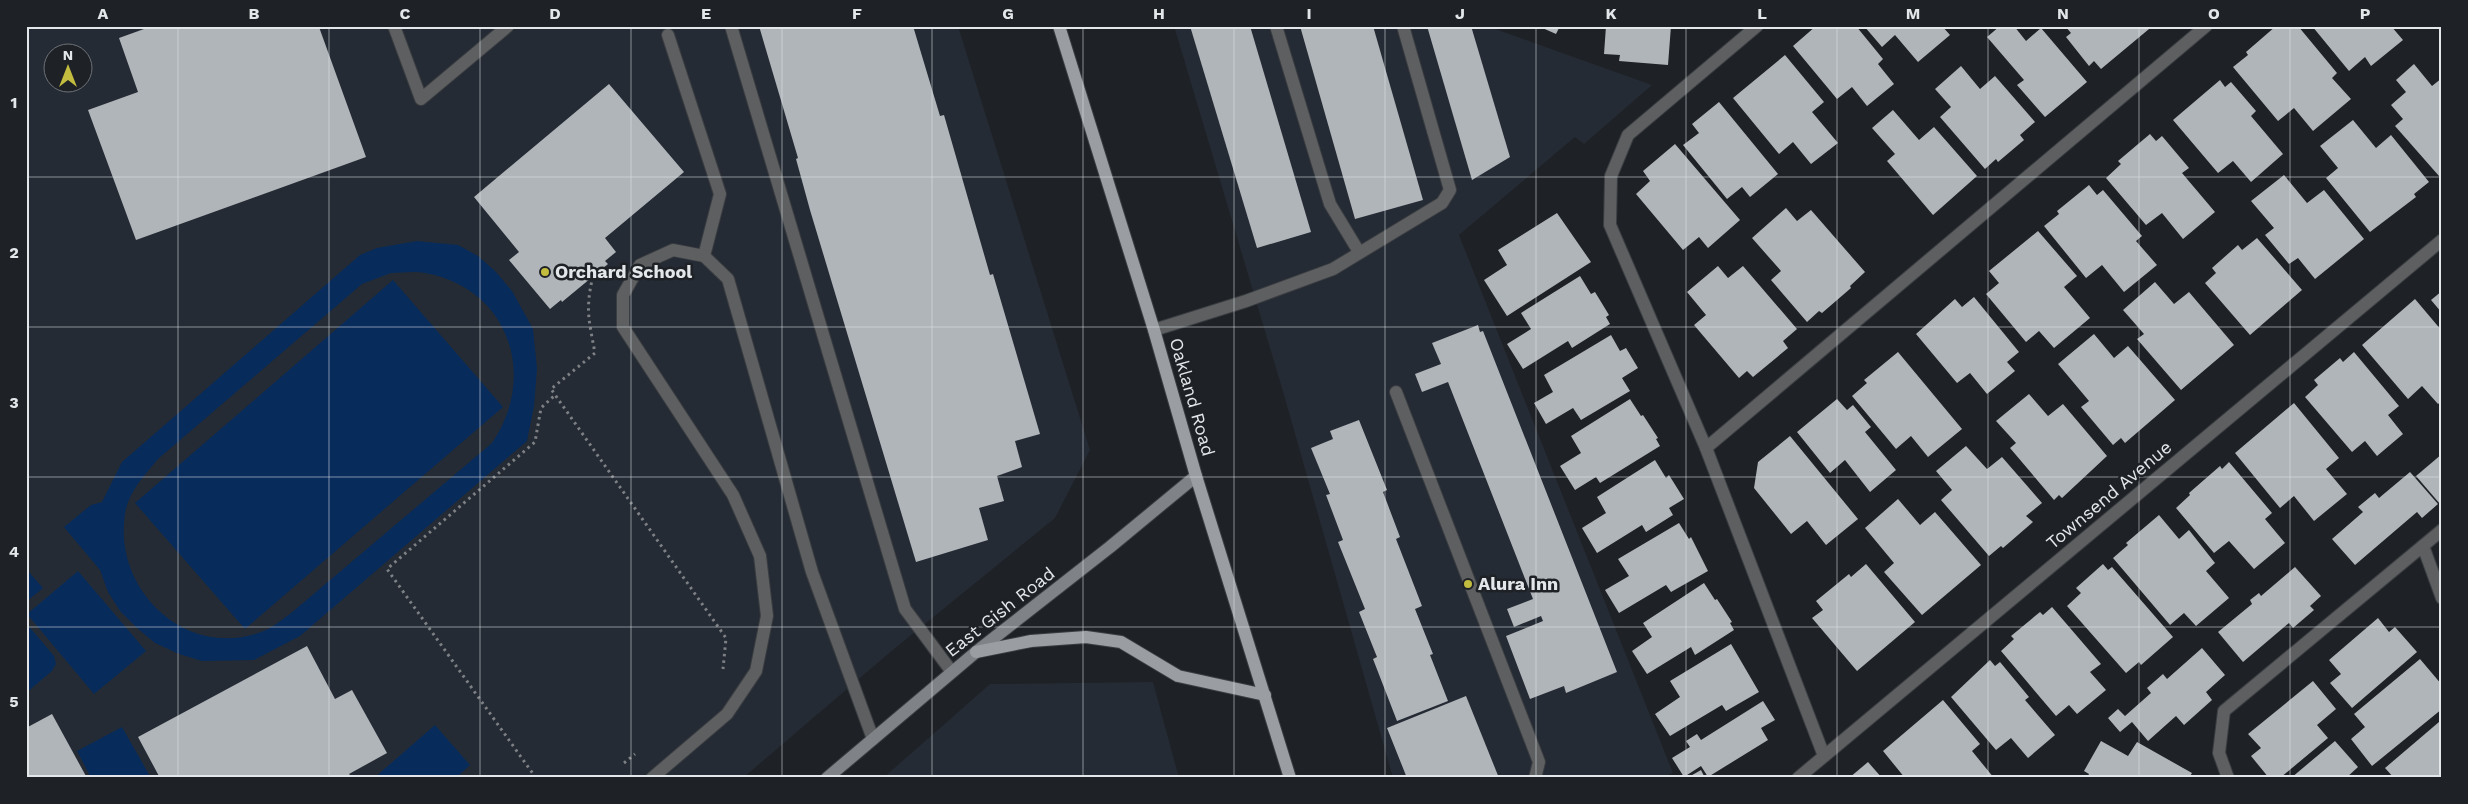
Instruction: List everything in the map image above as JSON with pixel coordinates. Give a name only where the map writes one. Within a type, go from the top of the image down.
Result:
[{"type":"main road","name":"Oakland Road","points":[[1059,26],[1154,330],[1196,476],[1290,778]]},
{"type":"main road","name":"East Gish Road","points":[[827,778],[976,652],[1110,547],[1196,476]]},
{"type":"main road","points":[[976,652],[1031,641],[1086,637],[1121,642],[1178,676],[1265,695]]},
{"type":"street","points":[[394,26],[421,99],[508,26]]},
{"type":"street","points":[[730,26],[905,609],[952,672]]},
{"type":"street","points":[[1276,26],[1330,204],[1359,252]]},
{"type":"street","points":[[1154,330],[1246,301],[1333,269],[1442,203],[1450,190],[1402,26]]},
{"type":"street","points":[[1756,26],[1628,135],[1611,176],[1610,226],[1706,448],[1824,756]]},
{"type":"street","points":[[1706,448],[2206,26]]},
{"type":"street","points":[[668,35],[720,194],[704,256]]},
{"type":"street","name":"Townsend Avenue","points":[[1798,778],[2442,240]]},
{"type":"street","points":[[652,778],[727,714],[756,671],[767,616],[760,556],[733,495],[623,327],[623,295],[640,265],[673,250],[704,256],[728,279],[812,572],[873,739]]},
{"type":"street","points":[[1396,392],[1539,762],[1535,778]]},
{"type":"street","points":[[2228,778],[2218,753],[2224,711],[2442,530]]},
{"type":"street","points":[[2423,546],[2442,598]]},
{"type":"path","points":[[593,276],[587,301],[589,322],[596,353],[551,389],[726,638],[723,672]]},
{"type":"path","points":[[536,778],[387,569],[534,442],[541,408],[555,396]]},
{"type":"shaded area","name":"Orchard School","points":[[26,26],[958,26],[1090,450],[1055,518],[888,654],[743,778],[26,778]]},
{"type":"shaded area","points":[[1174,26],[1487,26],[1652,85],[1584,144],[1575,137],[1459,235],[1673,773],[1661,778],[1393,778],[1284,395]]},
{"type":"shaded area","points":[[417,241],[458,245],[478,256],[496,272],[512,291],[533,329],[537,369],[534,406],[527,441],[300,636],[254,660],[202,661],[179,654],[155,643],[120,611],[108,592],[100,570],[64,527],[91,505],[102,502],[122,462],[360,255],[377,248]],"holes":[[[391,273],[425,273],[454,282],[477,296],[495,316],[507,338],[513,364],[513,390],[506,417],[492,443],[290,614],[268,629],[233,638],[206,636],[181,627],[160,612],[143,592],[130,568],[124,542],[125,514],[133,491],[158,459],[362,284]]]},
{"type":"shaded area","points":[[393,280],[503,407],[245,629],[135,503]]},
{"type":"shaded area","points":[[26,569],[43,588],[26,602]]},
{"type":"shaded area","points":[[78,571],[146,651],[94,694],[27,614]]},
{"type":"shaded area","points":[[26,623],[54,656],[56,664],[52,671],[26,693]]},
{"type":"shaded area","points":[[1153,682],[1179,778],[883,778],[990,684]]},
{"type":"shaded area","points":[[435,725],[470,765],[456,778],[374,778]]},
{"type":"shaded area","points":[[122,727],[151,778],[91,778],[77,751]]},
{"type":"building","points":[[143,26],[313,26],[313,29],[319,27],[366,157],[136,240],[88,110],[138,92],[119,38],[144,29]]},
{"type":"building","points":[[759,26],[913,26],[940,116],[944,115],[990,275],[993,274],[1040,434],[1015,441],[1022,467],[997,476],[1004,501],[979,508],[988,540],[916,562],[810,210],[796,159],[798,158]]},
{"type":"building","points":[[1190,26],[1250,26],[1311,232],[1257,248]]},
{"type":"building","points":[[1300,26],[1373,26],[1423,200],[1355,219]]},
{"type":"building","points":[[1427,26],[1471,26],[1510,157],[1472,180]]},
{"type":"building","points":[[1538,26],[1560,26],[1556,34]]},
{"type":"building","points":[[1606,26],[1671,26],[1668,65],[1619,61],[1620,55],[1604,54]]},
{"type":"building","points":[[1816,26],[1856,26],[1883,59],[1878,64],[1894,84],[1867,106],[1852,87],[1837,99],[1793,46]]},
{"type":"building","points":[[1864,26],[1942,26],[1950,35],[1918,62],[1895,35],[1882,47]]},
{"type":"building","points":[[2000,26],[2014,26],[2026,41],[2041,28],[2087,82],[2045,117],[2017,85],[2024,80],[1987,37]]},
{"type":"building","points":[[2065,26],[2146,26],[2149,29],[2101,69],[2094,61],[2089,66],[2066,37],[2071,33]]},
{"type":"building","points":[[2276,26],[2289,26],[2291,29],[2298,26],[2337,73],[2332,78],[2351,99],[2313,131],[2294,108],[2278,121],[2233,67],[2248,55],[2246,52]]},
{"type":"building","points":[[2312,26],[2391,26],[2403,40],[2371,66],[2365,57],[2349,71]]},
{"type":"building","points":[[1785,55],[1824,102],[1812,112],[1838,143],[1811,164],[1793,142],[1779,154],[1733,98]]},
{"type":"building","points":[[2414,64],[2432,86],[2442,78],[2442,174],[2439,176],[2395,126],[2403,119],[2391,105],[2406,92],[2396,80]]},
{"type":"building","points":[[1961,66],[1980,89],[1995,76],[2035,122],[2020,135],[2024,140],[1998,162],[1996,159],[1985,169],[1940,117],[1951,107],[1935,89]]},
{"type":"building","points":[[2220,80],[2225,87],[2231,82],[2256,111],[2251,116],[2283,154],[2251,182],[2233,161],[2218,173],[2173,120]]},
{"type":"building","points":[[609,84],[684,172],[605,238],[616,252],[605,261],[608,264],[562,302],[561,300],[550,309],[509,260],[519,252],[474,197]]},
{"type":"building","points":[[1719,102],[1778,174],[1750,197],[1742,187],[1727,199],[1683,145],[1699,133],[1692,124]]},
{"type":"building","points":[[1893,110],[1919,140],[1934,127],[1977,176],[1933,215],[1887,161],[1895,154],[1872,128]]},
{"type":"building","points":[[2353,120],[2376,148],[2391,135],[2429,182],[2414,194],[2416,197],[2370,232],[2326,178],[2338,168],[2320,146]]},
{"type":"building","points":[[2150,134],[2156,141],[2162,136],[2189,168],[2182,173],[2215,212],[2183,239],[2162,213],[2146,225],[2106,178],[2121,164],[2118,161]]},
{"type":"building","points":[[1675,144],[1740,220],[1708,248],[1699,237],[1683,250],[1636,194],[1650,181],[1643,171]]},
{"type":"building","points":[[2284,175],[2307,203],[2324,190],[2364,239],[2315,279],[2298,258],[2289,264],[2265,235],[2274,228],[2251,201]]},
{"type":"building","points":[[2089,185],[2097,195],[2103,190],[2142,236],[2136,241],[2157,265],[2124,292],[2102,265],[2086,278],[2044,226],[2059,214],[2057,211]]},
{"type":"building","points":[[1786,208],[1797,221],[1811,210],[1865,272],[1850,286],[1851,288],[1822,313],[1819,311],[1807,322],[1771,280],[1781,271],[1752,238]]},
{"type":"building","points":[[1557,213],[1591,262],[1507,316],[1484,280],[1507,265],[1498,250]]},
{"type":"building","points":[[2038,231],[2077,276],[2064,287],[2090,318],[2054,348],[2039,331],[2026,342],[1986,294],[1999,283],[1989,271]]},
{"type":"building","points":[[2257,238],[2302,290],[2250,335],[2205,283],[2216,273],[2212,268],[2238,245],[2242,250]]},
{"type":"building","points":[[1718,266],[1728,278],[1743,266],[1797,329],[1783,341],[1788,348],[1753,377],[1747,371],[1739,378],[1694,325],[1706,315],[1687,292]]},
{"type":"building","points":[[1580,276],[1591,294],[1595,292],[1609,315],[1606,317],[1610,324],[1572,348],[1568,341],[1523,369],[1507,344],[1531,329],[1521,313]]},
{"type":"building","points":[[2155,282],[2174,304],[2189,292],[2234,345],[2181,390],[2137,339],[2144,334],[2123,310]]},
{"type":"building","points":[[2442,291],[2442,313],[2431,300]]},
{"type":"building","points":[[1974,297],[2019,352],[2007,362],[2015,371],[1987,394],[1970,373],[1957,383],[1916,334],[1955,299],[1962,307]]},
{"type":"building","points":[[2415,299],[2442,331],[2442,401],[2438,404],[2422,386],[2408,399],[2362,345]]},
{"type":"building","points":[[1478,325],[1480,332],[1483,331],[1617,672],[1566,693],[1564,686],[1530,699],[1506,636],[1543,621],[1541,616],[1514,627],[1507,609],[1533,599],[1448,382],[1422,392],[1415,374],[1441,364],[1432,343]]},
{"type":"building","points":[[2094,334],[2114,358],[2128,346],[2175,400],[2125,443],[2121,438],[2113,445],[2081,407],[2089,401],[2058,364]]},
{"type":"building","points":[[1611,335],[1620,351],[1626,348],[1638,368],[1622,378],[1630,391],[1581,420],[1573,408],[1546,424],[1534,403],[1553,392],[1544,375]]},
{"type":"building","points":[[1898,352],[1962,429],[1928,457],[1911,436],[1896,449],[1852,396],[1867,383],[1864,380]]},
{"type":"building","points":[[2354,352],[2399,406],[2388,415],[2403,434],[2377,456],[2365,441],[2352,452],[2305,397],[2318,385],[2314,380],[2340,358],[2343,362]]},
{"type":"building","points":[[2029,394],[2048,416],[2063,404],[2107,456],[2062,498],[2059,495],[2054,500],[2010,448],[2016,443],[1996,421]]},
{"type":"building","points":[[1630,399],[1658,438],[1656,439],[1660,446],[1600,483],[1596,477],[1575,490],[1560,466],[1581,453],[1571,436]]},
{"type":"building","points":[[1837,399],[1847,410],[1853,405],[1871,427],[1865,432],[1896,470],[1870,492],[1845,460],[1830,473],[1797,432]]},
{"type":"building","points":[[2294,403],[2339,458],[2326,469],[2347,494],[2314,521],[2294,496],[2280,508],[2235,453]]},
{"type":"building","points":[[1359,420],[1387,490],[1383,492],[1400,537],[1396,539],[1422,606],[1415,609],[1433,654],[1430,655],[1448,701],[1397,721],[1373,659],[1377,657],[1359,612],[1365,609],[1338,542],[1343,540],[1326,495],[1330,494],[1311,448],[1333,439],[1330,431]]},
{"type":"building","points":[[1790,436],[1858,519],[1826,545],[1807,521],[1791,534],[1754,488],[1758,462]]},
{"type":"building","points":[[1966,446],[1987,469],[2002,457],[2042,503],[2026,516],[2033,522],[2003,548],[2001,546],[1989,556],[1941,500],[1952,490],[1936,471]]},
{"type":"building","points":[[2442,454],[2442,502],[2440,504],[2416,476]]},
{"type":"building","points":[[1655,460],[1666,478],[1669,475],[1684,499],[1669,508],[1673,515],[1646,532],[1642,525],[1597,553],[1582,528],[1606,513],[1597,497]]},
{"type":"building","points":[[2229,462],[2272,513],[2265,519],[2285,543],[2254,569],[2229,541],[2214,553],[2176,508],[2190,495],[2189,493],[2220,466],[2222,469]]},
{"type":"building","points":[[2410,472],[2438,504],[2422,518],[2417,512],[2355,565],[2332,539],[2363,512],[2358,507],[2375,493],[2379,498]]},
{"type":"building","points":[[1898,499],[1920,525],[1935,512],[1981,565],[1922,615],[1884,572],[1894,563],[1865,528]]},
{"type":"building","points":[[2159,515],[2179,539],[2189,530],[2215,563],[2206,571],[2229,598],[2196,626],[2184,613],[2170,625],[2113,558],[2128,545],[2126,543]]},
{"type":"building","points":[[1679,523],[1689,539],[1691,537],[1708,571],[1671,592],[1666,585],[1619,613],[1605,590],[1629,576],[1618,559]]},
{"type":"building","points":[[1866,564],[1915,622],[1857,671],[1812,618],[1823,610],[1816,601],[1849,574],[1851,577]]},
{"type":"building","points":[[2103,564],[2108,570],[2112,567],[2173,637],[2141,665],[2139,662],[2126,673],[2067,606],[2081,593],[2076,588]]},
{"type":"building","points":[[2295,567],[2321,596],[2310,606],[2314,610],[2293,628],[2289,623],[2243,662],[2218,632],[2252,604],[2250,600],[2259,593],[2261,596]]},
{"type":"building","points":[[1704,583],[1732,622],[1730,623],[1734,630],[1695,655],[1691,647],[1647,674],[1632,651],[1652,637],[1643,623]]},
{"type":"building","points":[[2052,607],[2101,664],[2090,672],[2106,690],[2077,714],[2069,705],[2056,716],[2001,651],[2014,639],[2011,636],[2040,612],[2043,615]]},
{"type":"building","points":[[2378,618],[2389,632],[2395,627],[2417,652],[2352,708],[2330,683],[2341,674],[2329,660]]},
{"type":"building","points":[[1731,644],[1759,692],[1726,711],[1722,705],[1670,736],[1655,714],[1680,697],[1670,681]]},
{"type":"building","points":[[307,646],[335,699],[352,690],[387,753],[349,774],[351,776],[348,778],[160,778],[138,737]]},
{"type":"building","points":[[2202,648],[2225,675],[2206,692],[2212,700],[2184,725],[2176,716],[2148,741],[2132,722],[2120,732],[2108,718],[2118,709],[2125,716],[2151,693],[2147,688],[2163,674],[2167,679]]},
{"type":"building","points":[[2420,659],[2442,685],[2442,709],[2372,766],[2351,739],[2365,727],[2354,714]]},
{"type":"building","points":[[1990,660],[1995,666],[2000,662],[2029,697],[2025,700],[2055,735],[2028,758],[2011,738],[1996,750],[1951,697]]},
{"type":"building","points":[[2313,681],[2336,709],[2317,725],[2328,738],[2280,778],[2269,778],[2251,756],[2261,748],[2248,734]]},
{"type":"building","points":[[1466,696],[1499,778],[1407,778],[1387,728]]},
{"type":"building","points":[[1943,700],[1980,744],[1972,751],[1994,778],[1905,778],[1883,751]]},
{"type":"building","points":[[1763,701],[1775,720],[1761,728],[1768,740],[1708,777],[1701,766],[1684,777],[1672,758],[1690,747],[1686,741],[1697,734],[1701,740]]},
{"type":"building","points":[[52,714],[87,778],[26,778],[26,728]]},
{"type":"building","points":[[2439,722],[2442,726],[2442,778],[2394,778],[2385,768]]},
{"type":"building","points":[[2101,741],[2128,756],[2137,742],[2192,773],[2189,778],[2087,778],[2089,774],[2084,771]]},
{"type":"building","points":[[2335,741],[2358,767],[2346,778],[2291,778]]},
{"type":"building","points":[[1868,762],[1882,778],[1849,778]]},
{"type":"building","points":[[1701,770],[1705,778],[1687,778]]},
{"type":"place","name":"Orchard School","points":[[545,272]]},
{"type":"place","name":"Alura Inn","points":[[1468,584]]}]
